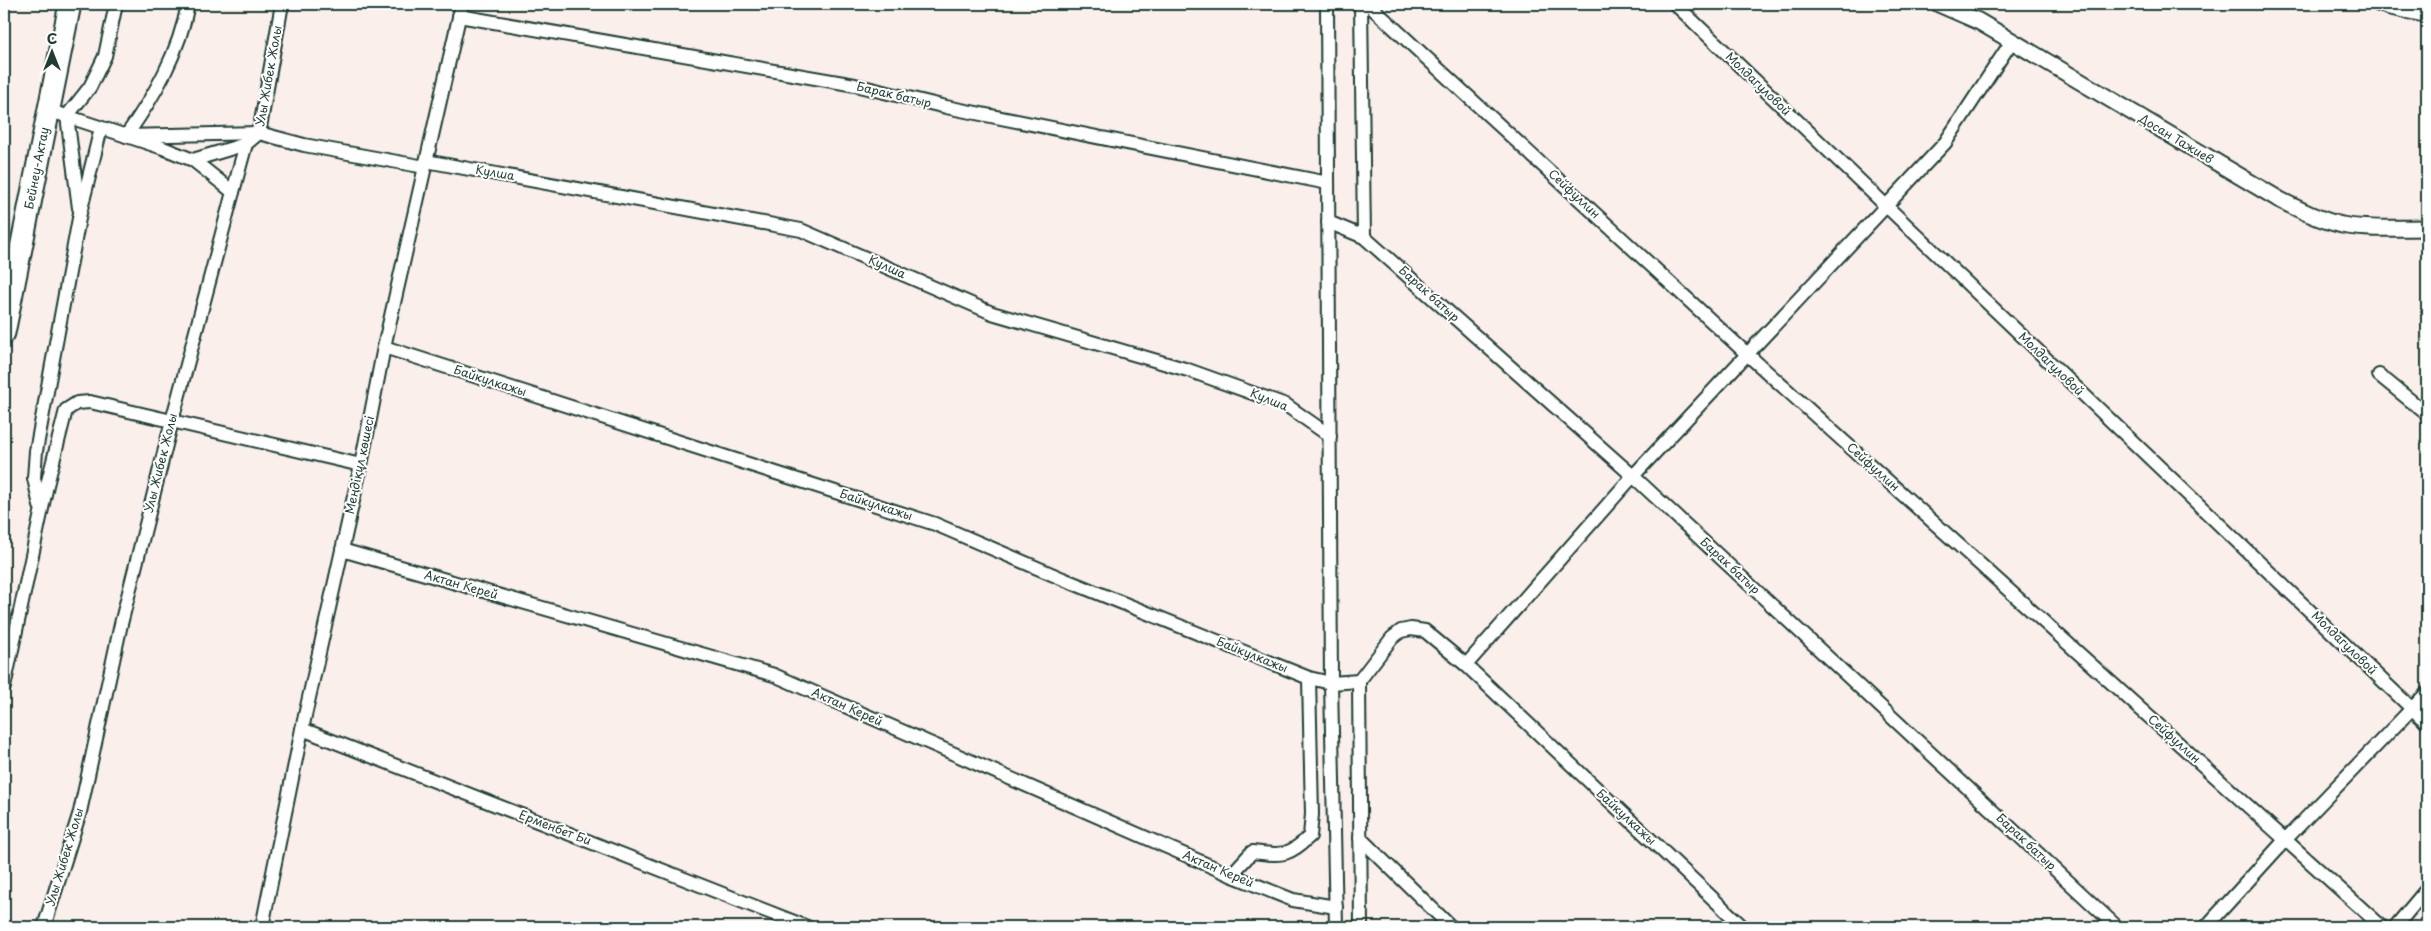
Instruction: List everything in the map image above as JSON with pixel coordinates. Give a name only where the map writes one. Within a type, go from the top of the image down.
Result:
[{"type":"highway","name":"Бейнеу-Актау","points":[[4,333],[58,113],[70,4]]},
{"type":"street","points":[[58,113],[90,87],[105,56],[116,4]]},
{"type":"street","points":[[126,136],[169,66],[183,30],[188,4]]},
{"type":"street","name":"Улы Жибек Жолы","points":[[44,927],[80,812],[121,624],[172,421],[233,192],[246,144],[259,133],[282,4]]},
{"type":"street","points":[[1327,4],[1331,683],[1336,927]]},
{"type":"street","points":[[1361,4],[1364,237]]},
{"type":"street","name":"Сейфуллин","points":[[1368,4],[1747,354],[2382,927]]},
{"type":"street","name":"Молдагуловой","points":[[1675,4],[2427,723]]},
{"type":"street","name":"Досан Тажиев","points":[[1939,4],[2012,41],[2280,200],[2319,218],[2342,225],[2376,228],[2427,228]]},
{"type":"street","points":[[2376,4],[2427,16]]},
{"type":"street","name":"Барак батыр","points":[[460,10],[856,85],[946,107],[1328,183]]},
{"type":"street","name":"Меңдіқұл көшесі","points":[[262,927],[302,729],[361,465],[384,347],[460,10]]},
{"type":"street","points":[[1466,665],[1633,476],[1945,143],[2012,41]]},
{"type":"street","points":[[58,113],[193,160],[233,192]]},
{"type":"street","points":[[58,113],[80,213]]},
{"type":"street","points":[[42,510],[34,478],[36,451],[80,213],[101,128]]},
{"type":"street","name":"Кулша","points":[[126,136],[259,133],[304,145],[425,164],[801,230],[992,313],[1188,370],[1286,405],[1330,436]]},
{"type":"street","points":[[193,160],[246,144]]},
{"type":"street","name":"Барак батыр","points":[[1328,222],[1364,237],[1633,476],[2117,927]]},
{"type":"street","name":"Байкулкажы","points":[[384,347],[936,524],[1063,579],[1309,678],[1331,683],[1358,681],[1392,638],[1401,632],[1412,629],[1425,632],[1466,665],[1743,927]]},
{"type":"street","points":[[2379,375],[2427,414]]},
{"type":"street","points":[[4,687],[42,510],[66,410],[71,406],[90,402],[361,465]]},
{"type":"street","name":"Актан Керей","points":[[342,550],[774,675],[1231,875],[1293,900],[1336,907]]},
{"type":"street","points":[[1231,875],[1252,852],[1278,856],[1297,848],[1310,836],[1312,814],[1309,678]]},
{"type":"street","points":[[1358,681],[1361,927]]},
{"type":"street","points":[[2206,927],[2286,839],[2427,693]]},
{"type":"street","name":"Ерменбет Би","points":[[302,729],[807,927]]},
{"type":"street","points":[[1360,838],[1450,927]]},
{"type":"street","points":[[2395,927],[2427,889]]}]
